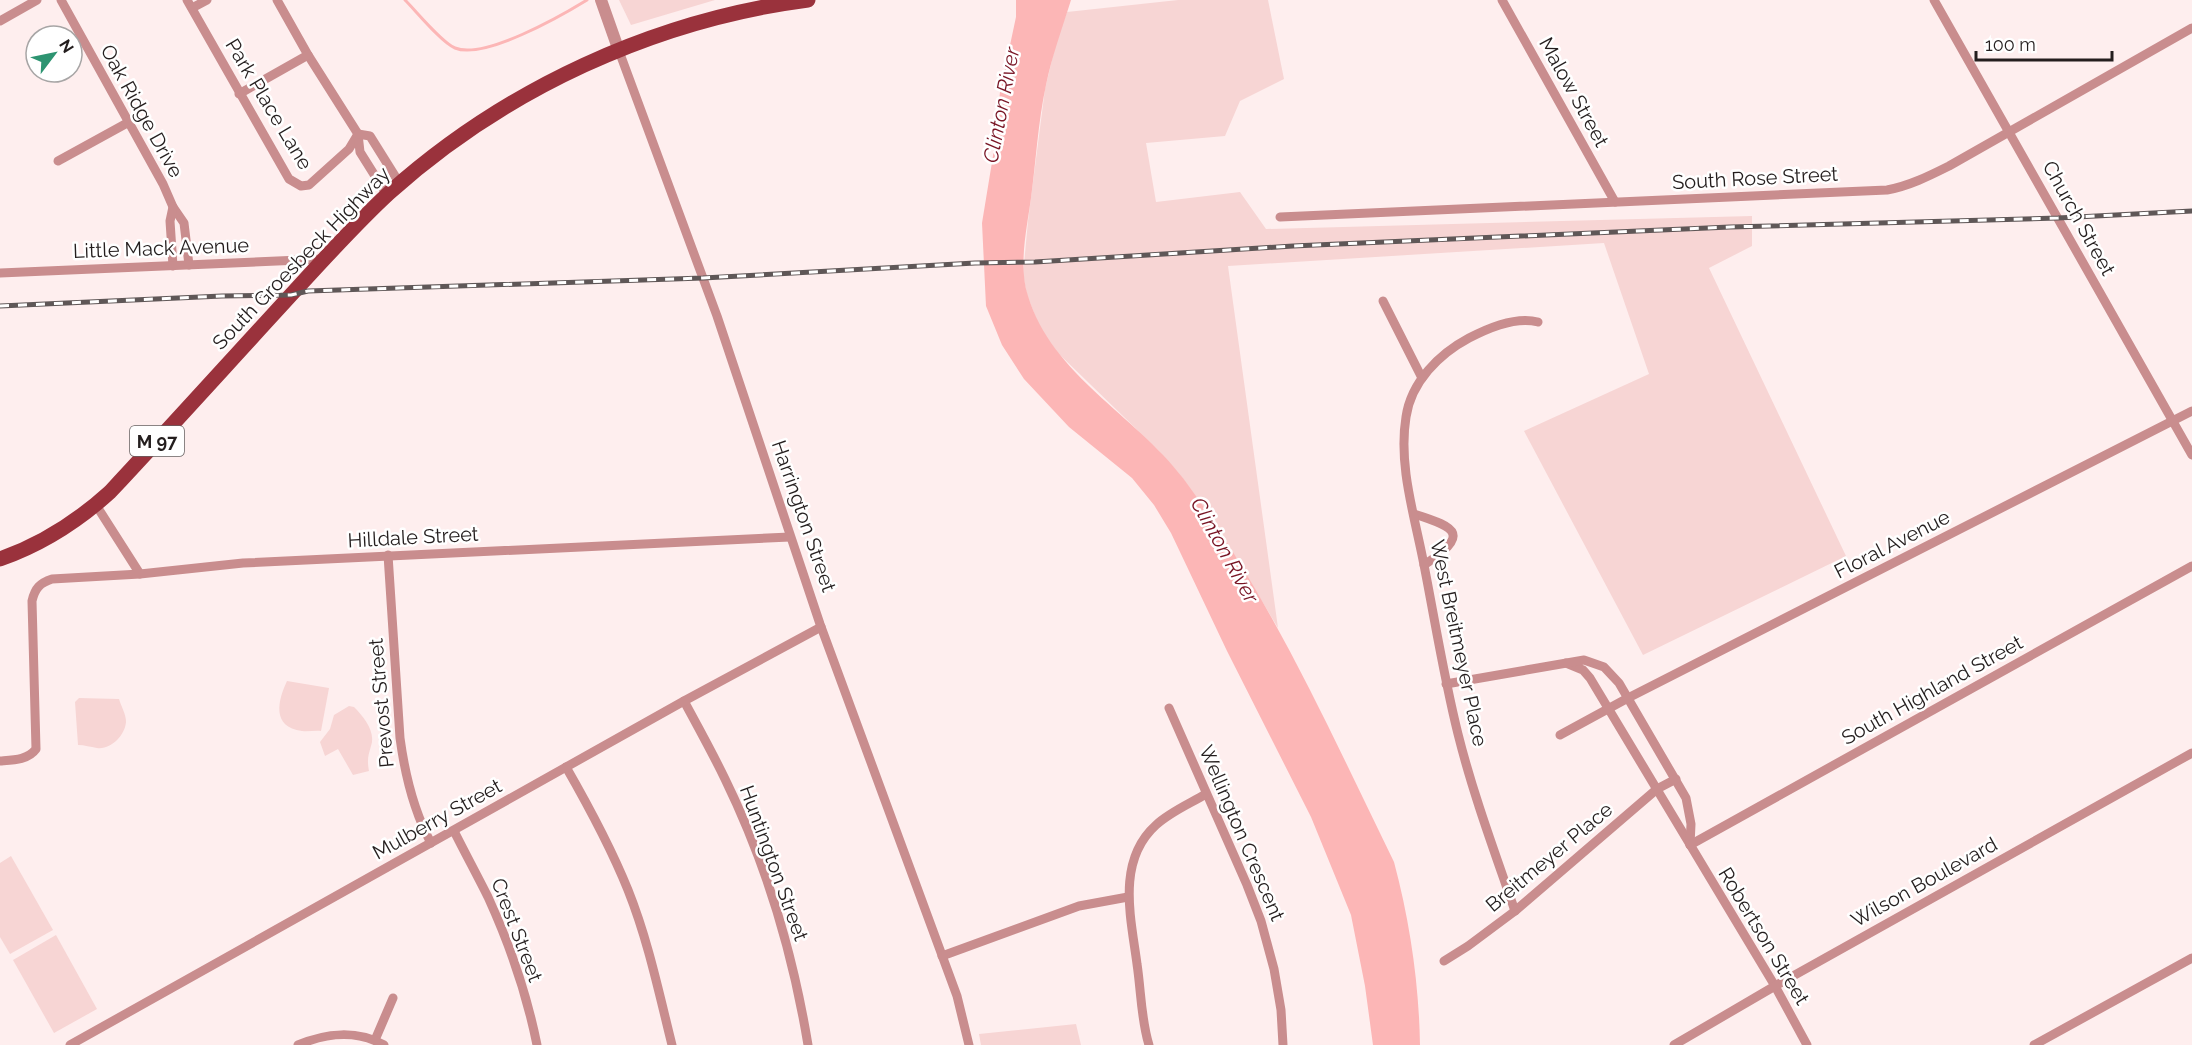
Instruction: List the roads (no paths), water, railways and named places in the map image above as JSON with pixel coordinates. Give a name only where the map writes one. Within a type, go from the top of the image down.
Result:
[{"type":"main road","name":"South Groesbeck Highway","points":[[0,559],[54,533],[96,505],[323,260],[387,195],[436,154],[522,97],[596,60],[693,25],[758,8],[808,0]]},
{"type":"street","points":[[0,21],[37,0]]},
{"type":"street","name":"Oak Ridge Drive","points":[[62,0],[173,207],[184,223],[189,265]]},
{"type":"street","points":[[189,4],[207,0]]},
{"type":"street","points":[[277,0],[308,56],[358,134],[360,152],[387,195]]},
{"type":"street","name":"Malow Street","points":[[1502,0],[1615,202]]},
{"type":"street","name":"Church Street","points":[[1934,0],[2192,455]]},
{"type":"street","name":"Park Place Lane","points":[[189,4],[289,179],[296,185],[309,185],[349,148],[358,134]]},
{"type":"street","name":"Harrington Street","points":[[603,5],[717,316],[821,627],[957,996],[969,1045]]},
{"type":"street","name":"South Rose Street","points":[[1280,217],[1899,188],[1936,173],[2192,28]]},
{"type":"street","points":[[239,94],[308,56]]},
{"type":"street","points":[[58,161],[129,122]]},
{"type":"street","points":[[358,134],[370,136],[400,184]]},
{"type":"street","name":"Oak Ridge Drive","points":[[173,207],[170,221],[173,266]]},
{"type":"street","name":"Little Mack Avenue","points":[[0,273],[323,260]]},
{"type":"street","points":[[1383,301],[1422,378]]},
{"type":"street","name":"West Breitmeyer Place","points":[[1515,911],[1471,782],[1446,684],[1407,476],[1405,431],[1406,415],[1422,378],[1444,354],[1470,337],[1515,321],[1538,322]]},
{"type":"street","name":"Floral Avenue","points":[[1560,735],[1628,698],[2192,411]]},
{"type":"street","points":[[96,505],[140,574]]},
{"type":"street","points":[[1414,514],[1445,524],[1452,533],[1450,545],[1424,565]]},
{"type":"street","name":"Hilldale Street","points":[[0,761],[24,758],[33,753],[37,742],[32,601],[39,585],[52,579],[140,574],[243,563],[790,537]]},
{"type":"street","name":"Prevost Street","points":[[388,555],[399,727],[404,768],[416,809],[431,843]]},
{"type":"street","name":"South Highland Street","points":[[1690,845],[2192,566]]},
{"type":"street","name":"Mulberry Street","points":[[70,1045],[684,701],[821,627]]},
{"type":"street","points":[[1446,684],[1584,660],[1600,664],[1611,672],[1628,698],[1686,798],[1690,812],[1690,845]]},
{"type":"street","name":"Robertson Street","points":[[1566,663],[1587,674],[1609,708],[1775,986],[1807,1045]]},
{"type":"street","name":"Huntington Street","points":[[684,701],[725,779],[763,874],[789,956],[808,1045]]},
{"type":"street","name":"Wellington Crescent","points":[[1169,708],[1261,921],[1274,969],[1284,1045]]},
{"type":"street","name":"Wilson Boulevard","points":[[1674,1045],[2192,753]]},
{"type":"street","points":[[566,767],[605,838],[629,891],[648,949],[672,1045]]},
{"type":"street","name":"Breitmeyer Place","points":[[1444,961],[1515,911],[1657,789],[1676,779]]},
{"type":"street","points":[[1149,1045],[1128,897],[1132,867],[1142,842],[1161,821],[1206,794]]},
{"type":"street","name":"Crest Street","points":[[454,831],[505,936],[537,1045]]},
{"type":"street","points":[[942,956],[1079,906],[1128,897]]},
{"type":"street","points":[[2034,1045],[2192,958]]},
{"type":"street","points":[[298,1045],[327,1035],[354,1035],[380,1043],[393,998]]},
{"type":"water","name":"Clinton River","points":[[1016,0],[1071,0],[1051,64],[1041,113],[1024,247],[1024,272],[1028,296],[1040,324],[1056,349],[1075,372],[1164,455],[1183,478],[1244,569],[1297,665],[1394,862],[1413,953],[1420,1045],[1373,1045],[1365,986],[1351,915],[1311,817],[1227,651],[1171,533],[1154,505],[1132,478],[1069,427],[1024,379],[1002,345],[986,306],[982,223],[1000,92],[1016,17]]},
{"type":"waterway","points":[[405,0],[443,40],[455,48],[468,50],[503,42],[587,0]]},
{"type":"railway","points":[[0,306],[291,295],[308,291],[703,278],[975,263],[1035,262],[1293,246],[1730,227],[2058,218],[2192,211]]}]
